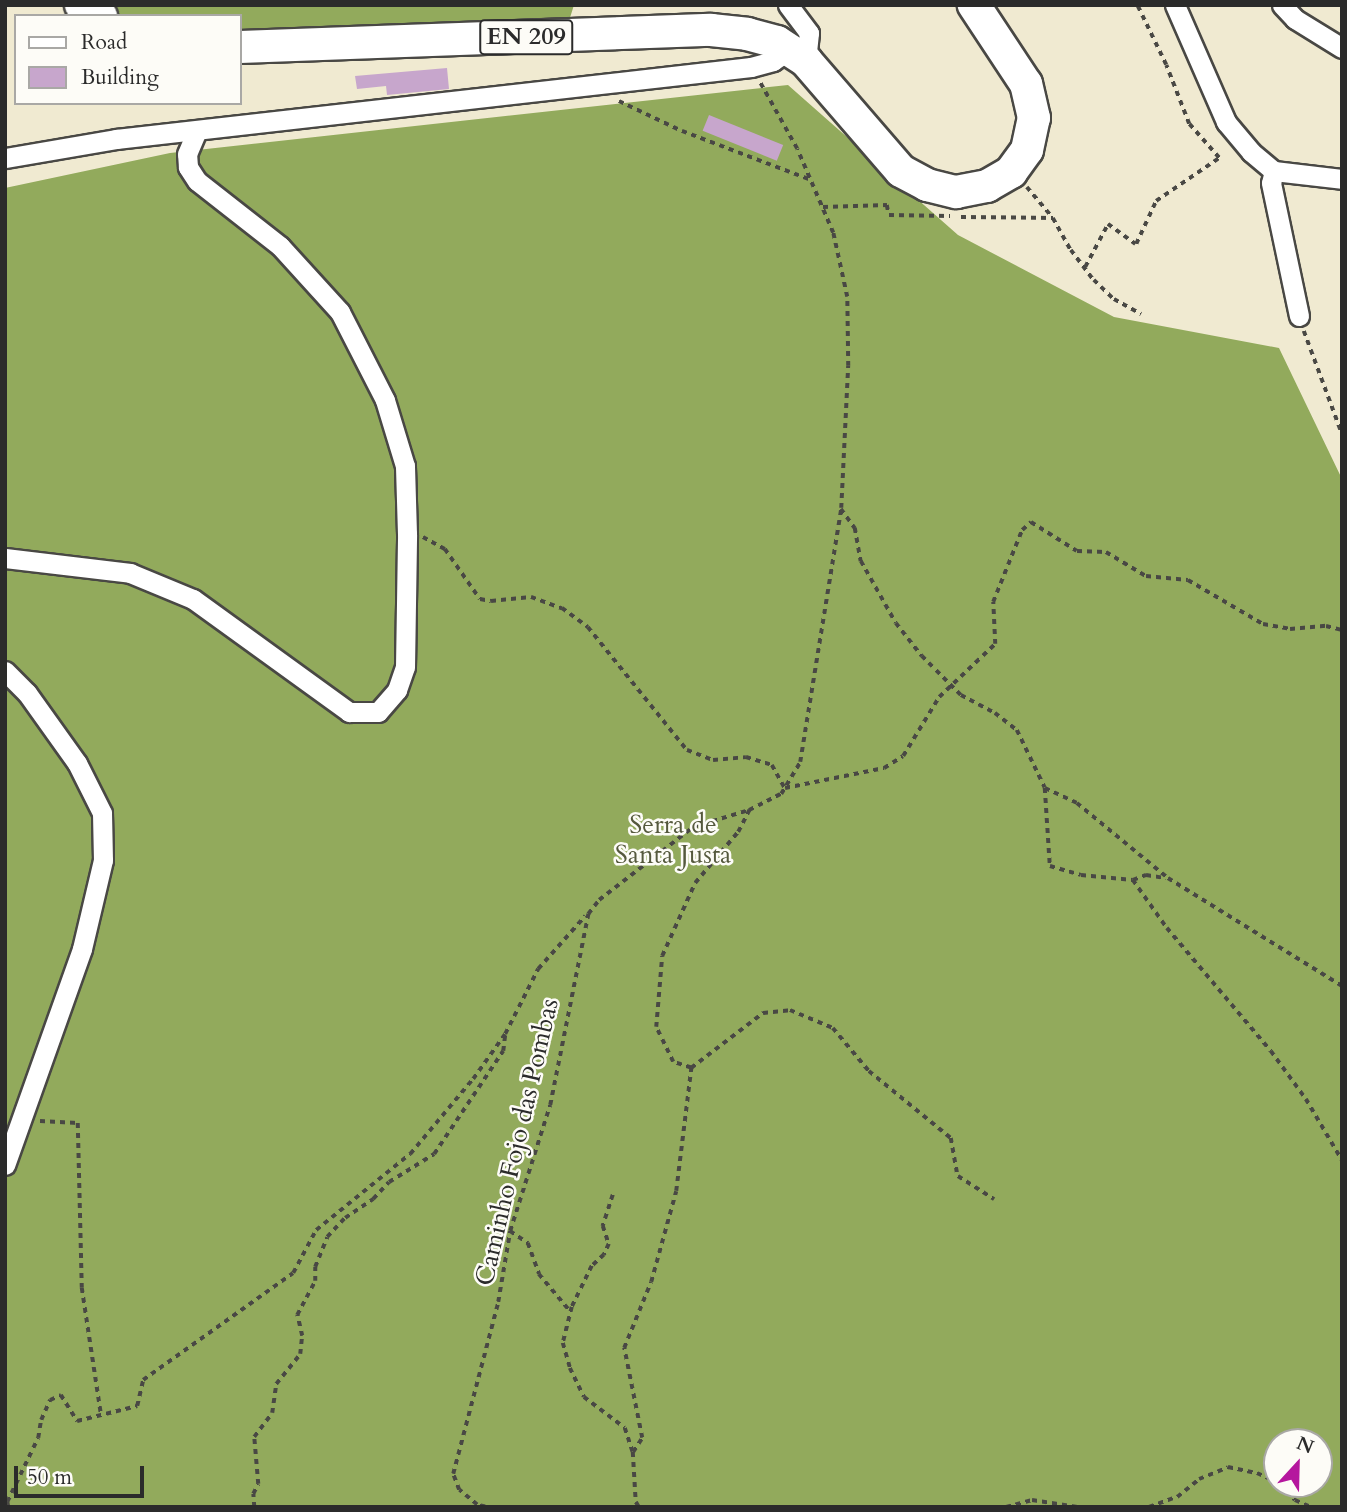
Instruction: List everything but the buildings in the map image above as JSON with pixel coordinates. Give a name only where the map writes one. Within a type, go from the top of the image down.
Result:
[{"type":"main road","points":[[81,5],[97,14]]},
{"type":"main road","points":[[974,5],[1026,84],[1034,118],[1027,150],[1011,172]]},
{"type":"main road","name":"EN 209","points":[[242,47],[711,30],[747,34],[777,42],[798,56],[901,171],[927,185],[956,192],[987,187],[1011,172]]},
{"type":"street","points":[[5,158],[116,139],[751,67],[798,56],[809,33],[788,5]]},
{"type":"street","points":[[1175,5],[1226,122],[1251,152],[1275,171],[1342,179]]},
{"type":"street","points":[[1282,5],[1295,19],[1342,48]]},
{"type":"street","points":[[5,558],[130,573],[192,600],[349,712],[378,712],[397,690],[405,667],[405,466],[385,400],[340,312],[281,246],[197,181],[188,167],[187,155],[197,131]]},
{"type":"street","points":[[1275,171],[1271,183],[1299,316]]},
{"type":"street","points":[[5,671],[27,693],[77,763],[102,813],[103,860],[82,949],[5,1165]]},
{"type":"path","points":[[1084,267],[1108,225],[1136,244],[1156,201],[1219,158],[1189,124],[1166,65],[1137,5]]},
{"type":"path","points":[[254,1507],[253,1494],[258,1484],[254,1437],[272,1412],[276,1384],[300,1354],[302,1336],[297,1315],[315,1281],[315,1267],[327,1237],[345,1218],[373,1199],[389,1181],[433,1154],[503,1051],[505,1034],[538,969],[599,900],[693,827],[749,810],[781,794],[800,762],[841,508],[848,366],[846,297],[833,233],[797,149],[751,67]]},
{"type":"path","points":[[589,86],[682,131],[811,180]]},
{"type":"path","points":[[1011,172],[1042,204],[1084,267],[1114,299],[1141,314]]},
{"type":"path","points":[[1299,316],[1342,434]]},
{"type":"path","points":[[841,508],[855,528],[861,561],[897,623],[961,695],[995,713],[1017,730],[1045,788],[1050,866],[1081,875],[1133,880],[1146,875],[1168,878]]},
{"type":"path","points":[[785,788],[884,768],[903,756],[939,697],[995,644],[993,602],[1023,530],[1031,522],[1077,551],[1106,552],[1146,576],[1188,580],[1263,624],[1290,629],[1326,626],[1342,631]]},
{"type":"path","points":[[407,534],[427,537],[445,550],[480,599],[491,601],[531,597],[562,608],[588,627],[687,750],[713,760],[746,757],[772,765],[785,788]]},
{"type":"path","points":[[1045,788],[1077,803],[1168,878],[1342,986]]},
{"type":"path","points":[[691,1068],[673,1062],[656,1027],[662,956],[695,883],[738,832],[749,810]]},
{"type":"path","points":[[1133,880],[1167,928],[1271,1051],[1306,1099],[1342,1160]]},
{"type":"path","name":"Caminho Fojo das Pombas","points":[[485,1507],[477,1505],[459,1490],[453,1474],[498,1302],[510,1231],[550,1105],[588,914]]},
{"type":"path","points":[[633,1452],[642,1438],[624,1348],[651,1282],[676,1191],[691,1068],[762,1013],[790,1010],[834,1028],[869,1071],[951,1138],[958,1175],[995,1199]]},
{"type":"path","points":[[8,1507],[9,1498],[38,1438],[41,1420],[50,1401],[59,1396],[77,1421],[137,1406],[143,1380],[293,1273],[316,1230],[410,1153],[491,1055],[498,1039],[505,1034]]},
{"type":"path","points":[[31,1121],[78,1123],[82,1288],[101,1414]]},
{"type":"path","points":[[613,1195],[603,1226],[608,1244],[604,1255],[592,1266],[571,1312],[563,1343],[570,1368],[584,1397],[625,1428],[633,1452],[636,1502],[639,1507]]},
{"type":"path","points":[[510,1231],[528,1243],[539,1274],[571,1312]]},
{"type":"path","points":[[1149,1507],[1177,1497],[1199,1479],[1228,1468],[1263,1476]]},
{"type":"path","points":[[1293,1498],[1311,1507]]},
{"type":"path","points":[[1006,1507],[1032,1500],[1077,1507]]},
{"type":"green space","points":[[106,5],[574,5],[568,24],[242,37],[242,14],[119,14]]},
{"type":"green space","name":"Serra de Santa Justa","points":[[788,85],[958,235],[1114,317],[1279,348],[1342,479],[1342,1507],[5,1507],[5,188],[170,153]]}]
